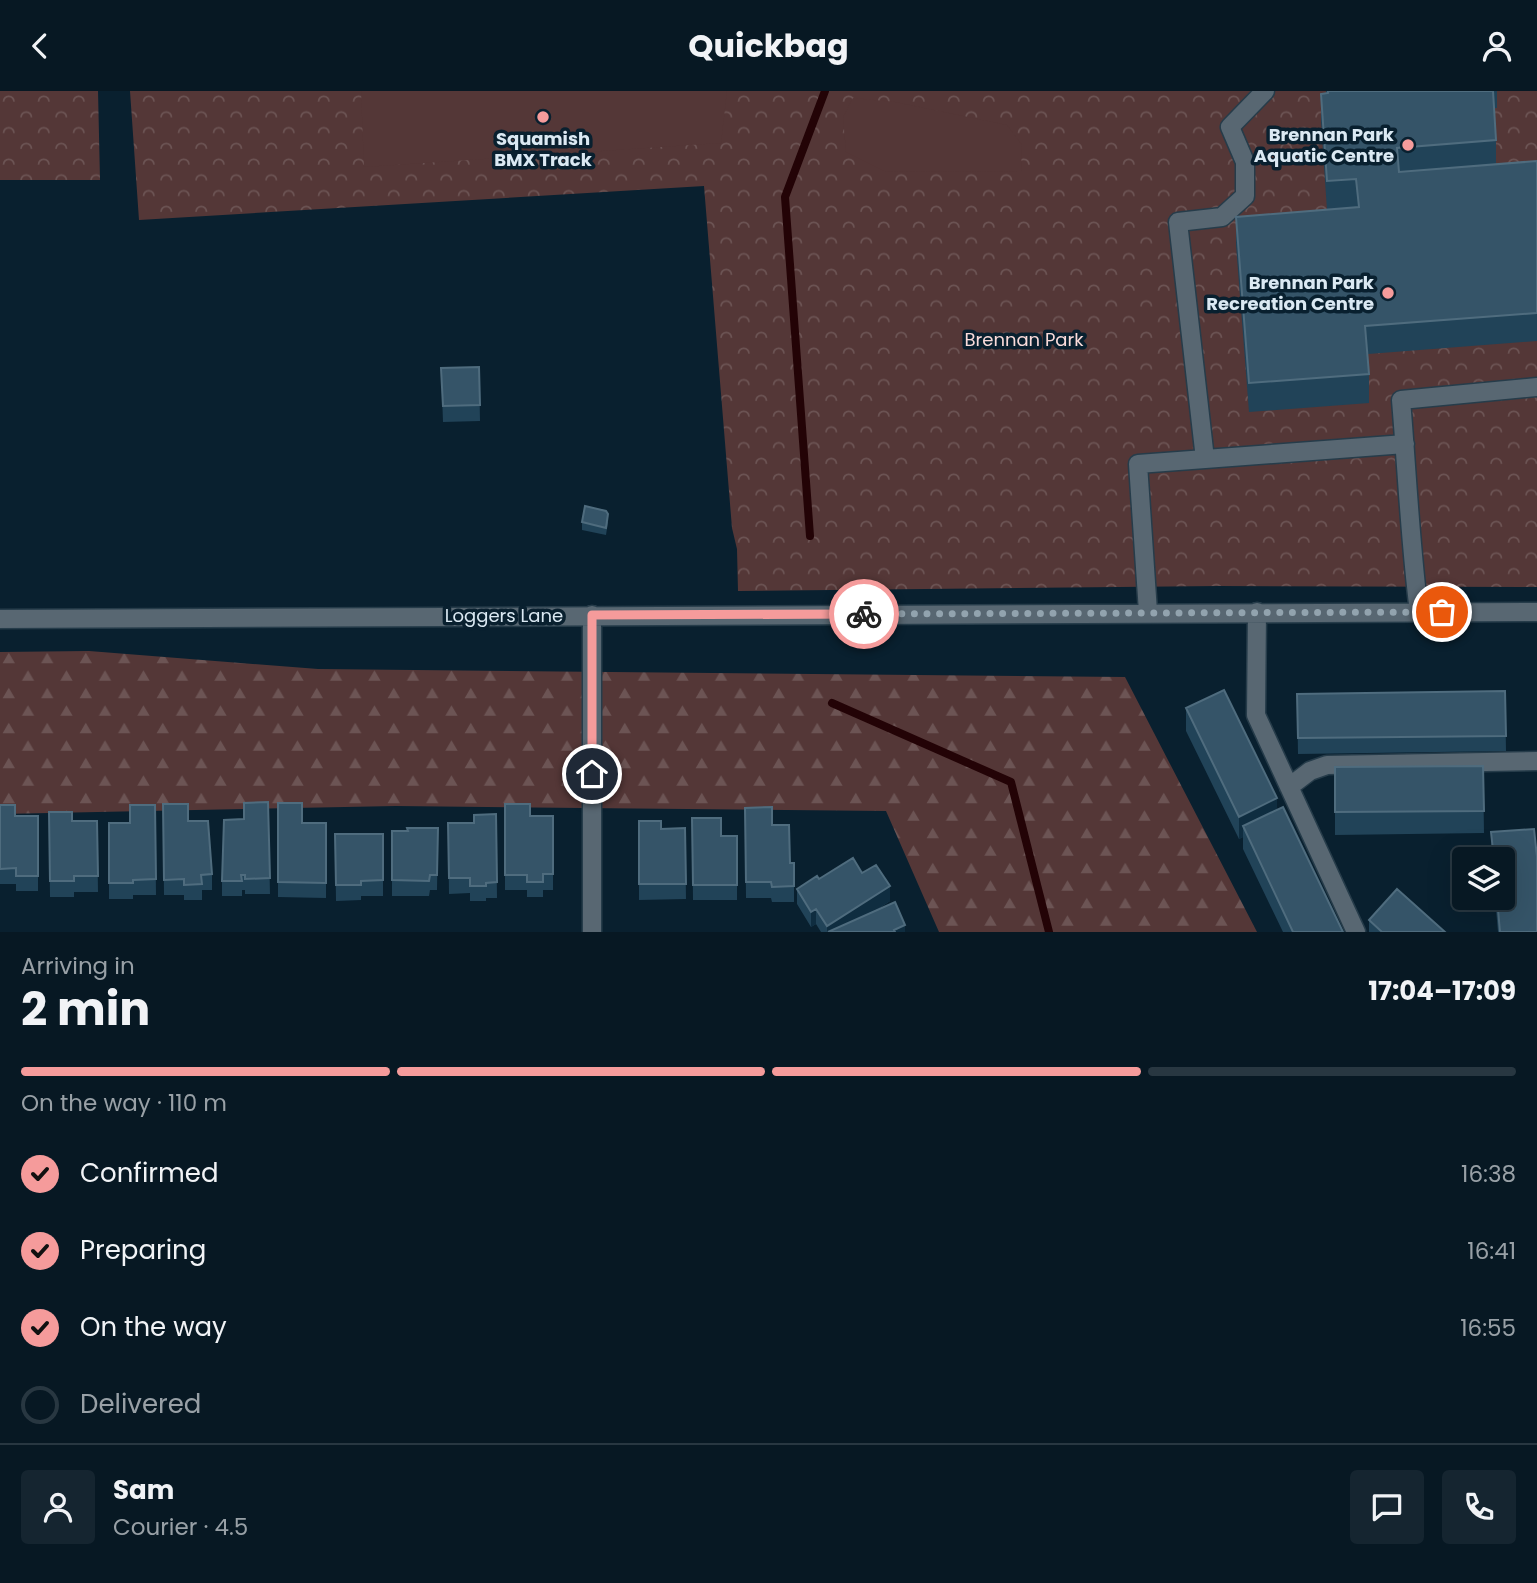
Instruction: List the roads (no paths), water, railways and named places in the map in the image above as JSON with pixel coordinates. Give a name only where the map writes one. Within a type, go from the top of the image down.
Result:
[{"type":"street","points":[[1205,459],[1178,222],[1222,217],[1245,196],[1245,162],[1230,127],[1265,91]]},
{"type":"street","points":[[1419,611],[1413,566],[1401,400],[1537,387]]},
{"type":"street","points":[[1149,613],[1138,464],[1405,444]]},
{"type":"street","name":"Loggers Lane","points":[[0,619],[1419,611],[1537,617]]},
{"type":"street","points":[[1257,612],[1256,715],[1356,932]]},
{"type":"street","points":[[592,615],[592,932]]},
{"type":"street","points":[[1289,787],[1310,771],[1327,765],[1537,761]]},
{"type":"waterway","points":[[810,536],[785,197],[825,91]]},
{"type":"waterway","points":[[832,703],[1011,782],[1049,932]]},
{"type":"place","name":"Squamish BMX Track","points":[[543,117]]},
{"type":"place","name":"Brennan Park Aquatic Centre","points":[[1408,145]]},
{"type":"place","name":"Brennan Park Recreation Centre","points":[[1388,293]]},
{"type":"park label","name":"Brennan Park","points":[[1024,340]]}]
